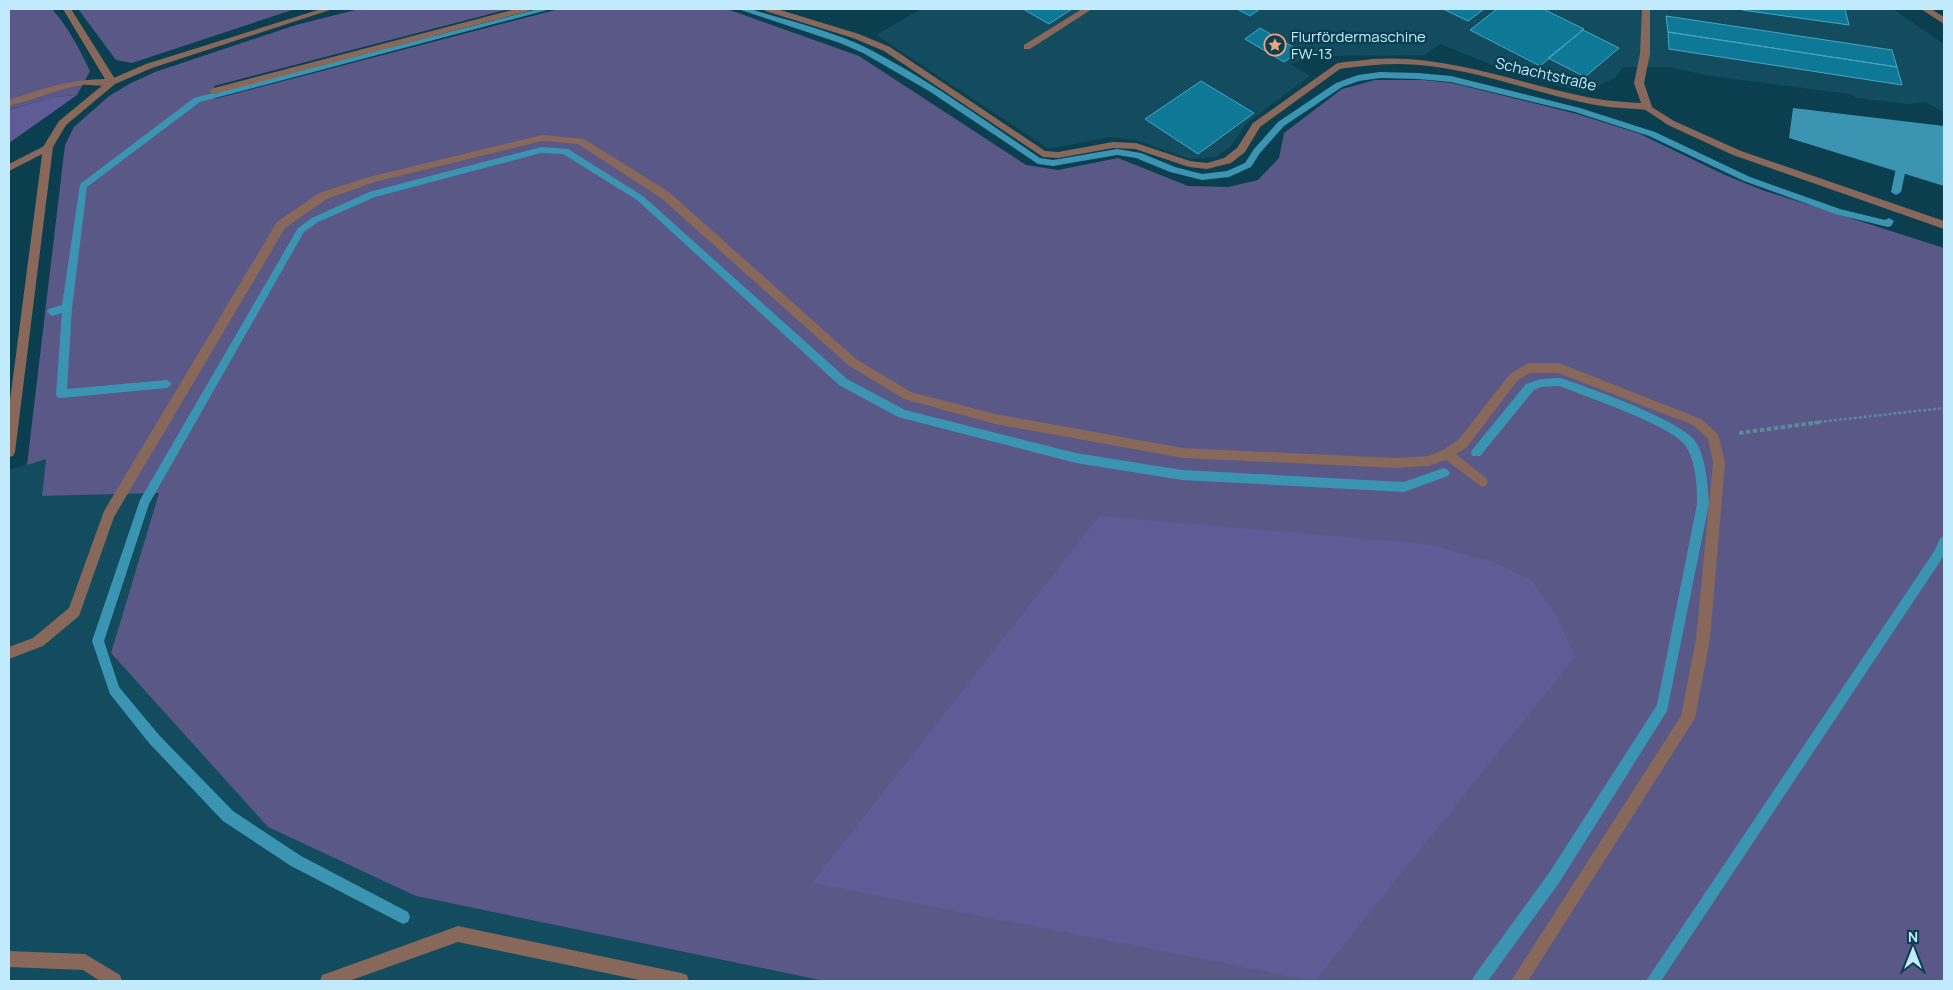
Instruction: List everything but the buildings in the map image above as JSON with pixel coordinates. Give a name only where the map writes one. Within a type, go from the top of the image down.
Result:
[{"type":"street","points":[[67,9],[112,82]]},
{"type":"street","points":[[9,452],[48,147],[62,123],[112,82],[149,66],[329,9]]},
{"type":"street","points":[[214,90],[526,9]]},
{"type":"street","name":"Schachtstraße","points":[[768,9],[856,36],[887,49],[1043,154],[1058,155],[1113,145],[1136,146],[1188,164],[1207,166],[1227,161],[1241,150],[1256,124],[1339,66],[1361,61],[1421,62],[1491,76],[1592,101],[1647,107]]},
{"type":"street","points":[[1027,47],[1088,9]]},
{"type":"street","points":[[1646,9],[1645,54],[1639,83],[1647,107],[1670,123],[1737,153],[1944,225]]},
{"type":"street","points":[[1924,9],[1944,21]]},
{"type":"street","points":[[9,103],[62,86],[84,82],[112,82]]},
{"type":"street","points":[[9,653],[38,642],[74,612],[108,515],[281,225],[323,196],[372,178],[542,138],[580,141],[665,195],[852,362],[908,396],[995,419],[1183,453],[1395,463],[1428,461],[1447,454],[1463,443],[1514,377],[1528,368],[1558,368],[1697,422],[1714,437],[1719,463],[1707,600],[1703,639],[1688,718],[1519,981]]},
{"type":"street","points":[[9,168],[48,147]]},
{"type":"street","points":[[1447,454],[1482,482]]},
{"type":"street","points":[[328,981],[458,934],[681,981]]},
{"type":"street","points":[[9,959],[85,962],[114,981]]},
{"type":"path","points":[[1714,437],[1798,424],[1944,408]]},
{"type":"shaded area","points":[[9,9],[52,9],[58,16],[73,38],[90,71],[77,95],[53,97],[9,110]]},
{"type":"shaded area","points":[[78,9],[295,9],[132,63],[116,60]]},
{"type":"shaded area","points":[[359,9],[509,9],[214,86],[215,99],[559,9],[727,9],[859,56],[1026,165],[1058,170],[1118,158],[1188,186],[1228,187],[1258,180],[1279,158],[1284,133],[1342,89],[1375,80],[1423,80],[1452,83],[1577,114],[1640,134],[1725,175],[1762,190],[1944,248],[1944,981],[824,981],[416,896],[268,827],[111,653],[159,493],[42,496],[46,459],[27,465],[65,145],[74,127],[109,96],[155,72],[296,25]]},
{"type":"shaded area","points":[[921,9],[1893,9],[1944,44],[1944,112],[1925,102],[1908,104],[1857,98],[1850,94],[1711,76],[1669,67],[1623,67],[1615,78],[1584,92],[1512,73],[1440,44],[1425,55],[1317,56],[1291,64],[1310,76],[1247,123],[1230,147],[1216,157],[1190,159],[1136,140],[1110,137],[1049,149],[876,35]]},
{"type":"shaded area","points":[[77,95],[9,143],[9,110],[53,97]]},
{"type":"shaded area","points":[[1793,108],[1944,126],[1944,186],[1789,138]]},
{"type":"shaded area","points":[[46,458],[42,496],[159,493],[111,653],[416,896],[824,981],[9,981],[9,470]]},
{"type":"shaded area","points":[[1099,516],[1427,544],[1495,562],[1532,581],[1556,614],[1575,657],[1315,981],[812,883]]},
{"type":"waterway","points":[[67,308],[83,186],[197,100],[547,9]]},
{"type":"waterway","points":[[742,9],[843,41],[866,51],[932,89],[1038,161],[1053,163],[1117,152],[1138,155],[1173,170],[1202,177],[1229,174],[1248,165],[1257,151],[1281,124],[1339,85],[1358,78],[1380,75],[1418,76],[1451,79],[1577,110],[1652,134],[1747,179],[1838,212],[1888,224],[1889,221]]},
{"type":"waterway","points":[[403,917],[296,861],[228,816],[154,739],[114,690],[98,641],[144,503],[301,230],[315,220],[372,194],[541,150],[565,151],[640,198],[843,382],[902,414],[1076,458],[1182,475],[1404,487],[1444,473]]},
{"type":"waterway","points":[[1896,192],[1903,159]]},
{"type":"waterway","points":[[52,312],[67,308]]},
{"type":"waterway","points":[[67,308],[61,394],[167,384]]},
{"type":"waterway","points":[[1476,453],[1530,387],[1541,383],[1560,382],[1667,425],[1691,443],[1702,475],[1703,504],[1663,707],[1554,878],[1479,981]]},
{"type":"waterway","points":[[1653,981],[1939,553],[1944,542]]},
{"type":"place","name":"Flurfördermaschine FW-13","points":[[1275,45]]}]
